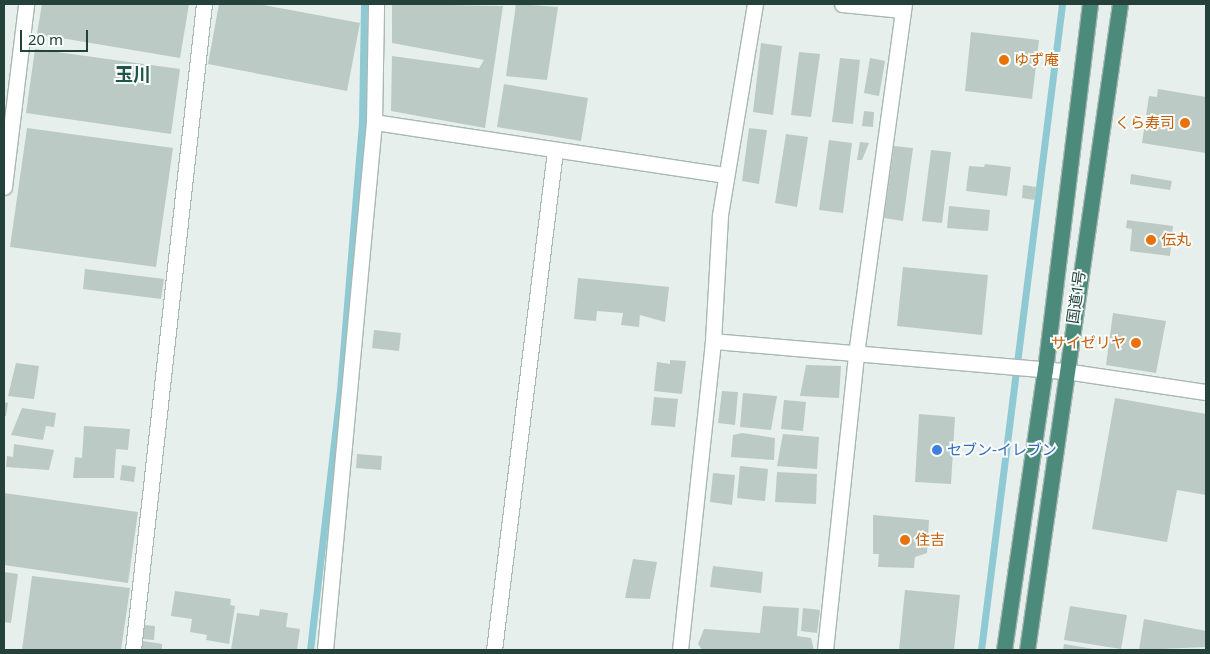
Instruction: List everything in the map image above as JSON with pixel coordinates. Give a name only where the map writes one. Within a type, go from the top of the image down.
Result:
[{"type":"highway","name":"国道1号","points":[[1004,650],[1045,370],[1090,4]]},
{"type":"highway","name":"国道1号","points":[[1027,650],[1065,371],[1120,4]]},
{"type":"street","points":[[4,187],[26,4]]},
{"type":"street","points":[[133,650],[204,4]]},
{"type":"street","points":[[324,650],[374,122],[376,4]]},
{"type":"street","points":[[680,650],[713,341],[725,175],[755,4]]},
{"type":"street","points":[[825,650],[856,354],[903,7],[842,4]]},
{"type":"street","points":[[374,122],[725,175]]},
{"type":"street","points":[[494,650],[555,150]]},
{"type":"street","points":[[713,341],[1065,371],[1206,392]]},
{"type":"building","points":[[42,4],[189,4],[180,58],[37,34]]},
{"type":"building","points":[[219,4],[258,4],[360,23],[347,91],[208,64]]},
{"type":"building","points":[[392,4],[503,6],[485,128],[391,111],[392,56],[479,68],[484,60],[392,43]]},
{"type":"building","points":[[516,4],[558,7],[547,80],[506,76]]},
{"type":"building","points":[[971,32],[1039,40],[1032,99],[965,91]]},
{"type":"building","points":[[761,43],[782,46],[773,115],[753,112]]},
{"type":"building","points":[[35,49],[180,69],[171,134],[26,113]]},
{"type":"building","points":[[799,52],[820,54],[811,117],[791,115]]},
{"type":"building","points":[[840,58],[860,60],[853,124],[832,122]]},
{"type":"building","points":[[870,58],[885,61],[879,96],[864,93]]},
{"type":"building","points":[[504,84],[588,98],[581,141],[497,127]]},
{"type":"building","points":[[1158,89],[1206,97],[1206,153],[1142,143],[1149,96],[1157,97]]},
{"type":"building","points":[[864,111],[874,112],[873,127],[862,126]]},
{"type":"building","points":[[27,128],[173,148],[156,267],[10,247]]},
{"type":"building","points":[[749,128],[767,130],[759,184],[742,181]]},
{"type":"building","points":[[786,134],[808,137],[797,207],[775,203]]},
{"type":"building","points":[[829,140],[852,143],[843,213],[819,210]]},
{"type":"building","points":[[860,142],[869,143],[862,160],[857,160]]},
{"type":"building","points":[[894,146],[913,148],[903,221],[884,218]]},
{"type":"building","points":[[931,150],[951,152],[942,223],[922,221]]},
{"type":"building","points":[[985,164],[1011,167],[1007,196],[966,191],[969,166],[984,167]]},
{"type":"building","points":[[1131,174],[1172,181],[1170,190],[1130,184]]},
{"type":"building","points":[[1023,185],[1036,187],[1035,200],[1022,198]]},
{"type":"building","points":[[949,206],[990,210],[988,231],[947,228]]},
{"type":"building","points":[[1127,220],[1173,226],[1170,256],[1130,251],[1132,229],[1126,228]]},
{"type":"building","points":[[903,267],[988,275],[982,335],[897,326]]},
{"type":"building","points":[[85,269],[164,279],[161,299],[83,289]]},
{"type":"building","points":[[578,278],[669,287],[665,322],[640,315],[639,327],[621,325],[623,313],[597,311],[596,321],[574,319]]},
{"type":"building","points":[[1113,313],[1166,321],[1156,373],[1106,365]]},
{"type":"building","points":[[374,330],[401,333],[399,351],[372,348]]},
{"type":"building","points":[[670,360],[686,361],[682,394],[654,391],[657,362],[670,364]]},
{"type":"building","points":[[16,363],[39,366],[34,399],[8,396]]},
{"type":"building","points":[[806,365],[841,366],[839,398],[800,396]]},
{"type":"building","points":[[722,391],[738,392],[735,425],[718,423]]},
{"type":"building","points":[[743,393],[777,396],[771,430],[740,427]]},
{"type":"building","points":[[654,397],[678,399],[675,427],[651,425]]},
{"type":"building","points":[[1115,398],[1206,414],[1206,495],[1177,490],[1167,542],[1092,529]]},
{"type":"building","points":[[784,400],[806,402],[803,431],[781,429]]},
{"type":"building","points":[[4,402],[8,403],[6,416],[4,416]]},
{"type":"building","points":[[22,408],[56,413],[54,427],[46,426],[43,440],[11,435]]},
{"type":"building","points":[[919,414],[955,417],[951,484],[915,482]]},
{"type":"building","points":[[84,426],[130,429],[128,450],[116,449],[114,478],[73,478],[75,457],[82,458]]},
{"type":"building","points":[[742,433],[775,438],[774,460],[731,457],[733,435]]},
{"type":"building","points":[[783,434],[819,437],[817,469],[777,466]]},
{"type":"building","points":[[14,444],[54,450],[49,470],[6,467],[7,456],[13,457]]},
{"type":"building","points":[[357,454],[382,456],[381,470],[356,468]]},
{"type":"building","points":[[122,465],[136,467],[134,482],[120,480]]},
{"type":"building","points":[[740,466],[768,469],[765,501],[737,498]]},
{"type":"building","points":[[777,472],[817,474],[816,504],[775,502]]},
{"type":"building","points":[[713,473],[735,475],[732,505],[710,502]]},
{"type":"building","points":[[4,493],[138,512],[128,583],[4,565]]},
{"type":"building","points":[[873,515],[929,520],[927,553],[915,557],[914,568],[878,567],[879,554],[873,554]]},
{"type":"building","points":[[633,559],[657,562],[650,599],[625,598]]},
{"type":"building","points":[[713,566],[763,572],[761,593],[710,587]]},
{"type":"building","points":[[4,572],[18,574],[11,623],[4,622]]},
{"type":"building","points":[[32,576],[130,588],[121,650],[22,650]]},
{"type":"building","points":[[905,590],[960,595],[954,650],[899,650]]},
{"type":"building","points":[[175,591],[231,599],[230,605],[235,606],[229,644],[206,640],[207,635],[190,632],[192,619],[171,616]]},
{"type":"building","points":[[763,606],[799,608],[797,636],[811,638],[814,650],[702,650],[698,644],[704,629],[760,633]]},
{"type":"building","points":[[1070,606],[1127,615],[1121,649],[1064,640]]},
{"type":"building","points":[[803,608],[820,610],[817,633],[801,631]]},
{"type":"building","points":[[260,609],[288,613],[286,627],[300,629],[297,650],[231,650],[237,613],[259,616]]},
{"type":"building","points":[[1144,619],[1206,631],[1206,647],[1139,650]]},
{"type":"building","points":[[144,625],[155,626],[154,640],[143,639]]},
{"type":"building","points":[[143,641],[162,644],[162,650],[141,650]]},
{"type":"building","points":[[1064,644],[1094,649],[1094,650],[1063,650]]},
{"type":"waterway","points":[[310,650],[340,390],[362,121],[364,4]]},
{"type":"waterway","points":[[981,650],[1062,4]]},
{"type":"place","name":"ゆず庵","points":[[1004,60]]},
{"type":"place","name":"くら寿司","points":[[1185,123]]},
{"type":"place","name":"伝丸","points":[[1151,240]]},
{"type":"place","name":"サイゼリヤ","points":[[1136,343]]},
{"type":"place","name":"セブン-イレブン","points":[[937,450]]},
{"type":"place","name":"住吉","points":[[905,540]]},
{"type":"district","name":"玉川","points":[[133,74]]}]
